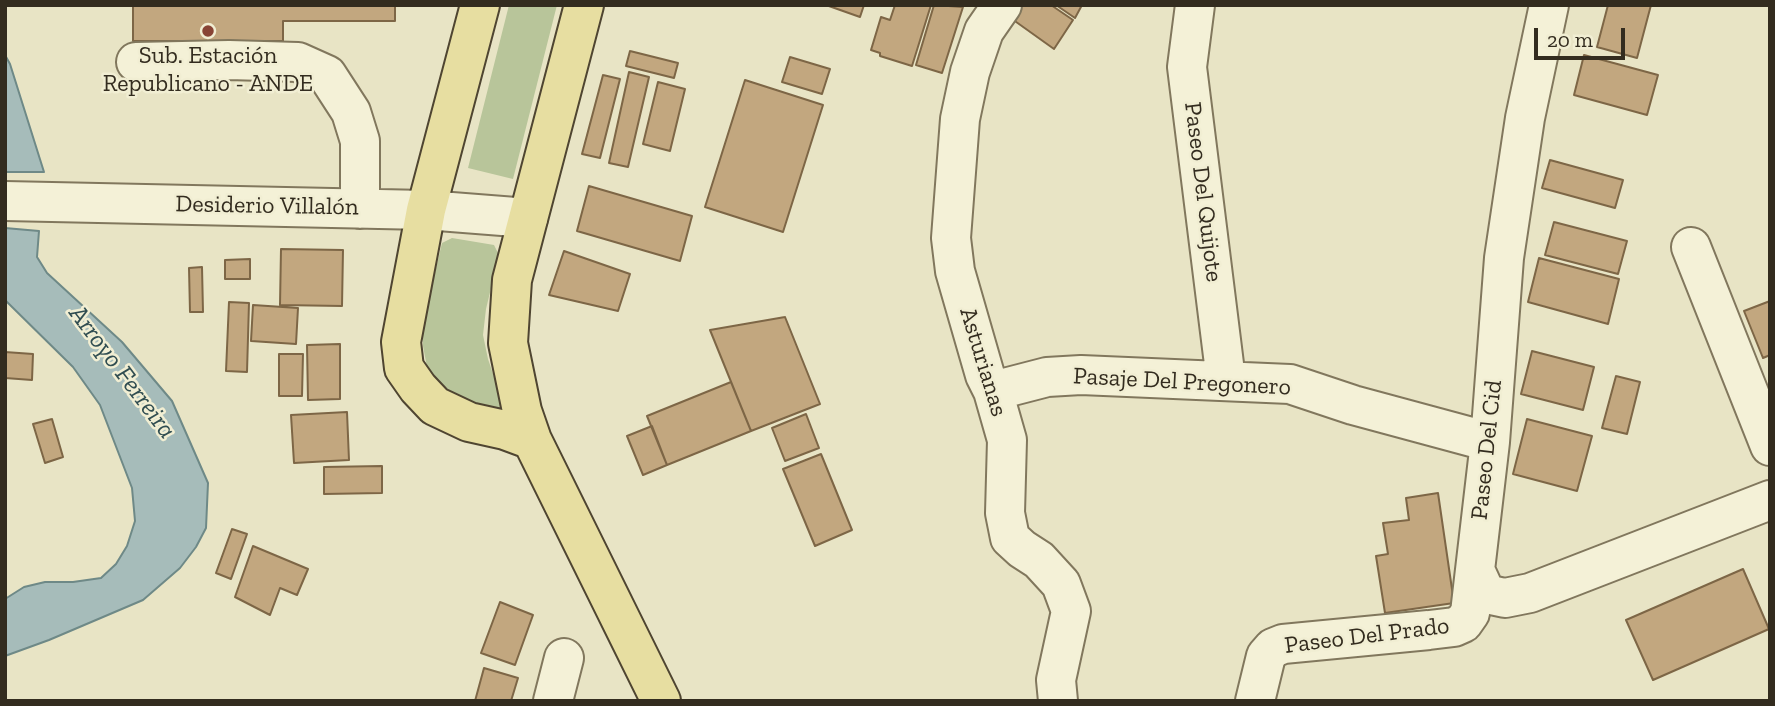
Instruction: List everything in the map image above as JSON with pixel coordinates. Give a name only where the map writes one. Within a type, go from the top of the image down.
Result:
[{"type":"main road","points":[[480,5],[426,210],[401,342],[404,368],[435,406],[469,422],[505,430],[532,440]]},
{"type":"main road","points":[[584,5],[512,280],[508,343],[517,389],[532,440],[661,701]]},
{"type":"street","name":"Asturianas","points":[[1002,5],[984,31],[970,72],[960,119],[951,238],[955,271],[1007,440],[1005,513],[1010,538],[1039,560],[1061,584],[1071,611],[1056,680],[1058,701]]},
{"type":"street","name":"Paseo Del Quijote","points":[[1195,5],[1187,67],[1226,380]]},
{"type":"street","name":"Paseo Del Cid","points":[[1475,570],[1490,442],[1504,258],[1525,118],[1549,5]]},
{"type":"street","points":[[136,62],[298,62],[327,75],[351,112],[360,141],[360,209]]},
{"type":"street","name":"Desiderio Villalón","points":[[5,201],[426,210],[528,218]]},
{"type":"street","points":[[1691,247],[1770,446]]},
{"type":"street","name":"Pasaje Del Pregonero","points":[[993,391],[1047,377],[1081,375],[1290,384],[1353,405],[1490,442]]},
{"type":"street","points":[[1475,570],[1486,594],[1505,598],[1530,593],[1770,500]]},
{"type":"street","name":"Paseo Del Prado","points":[[1255,701],[1266,656],[1273,648],[1283,643],[1429,631],[1463,623],[1470,613],[1475,570]]},
{"type":"street","points":[[553,701],[564,658]]},
{"type":"green space","points":[[509,5],[557,5],[513,179],[468,168]]},
{"type":"green space","points":[[452,238],[494,245],[499,255],[486,309],[483,335],[505,409],[504,415],[463,399],[442,386],[427,367],[423,323],[442,243]]},
{"type":"water","points":[[5,55],[10,64],[44,172],[5,172]]},
{"type":"water","name":"Arroyo Ferreira","points":[[5,228],[39,231],[37,257],[47,273],[122,342],[172,401],[208,483],[206,528],[196,547],[180,568],[143,600],[5,656],[5,599],[24,587],[45,582],[101,578],[116,564],[127,546],[135,521],[132,488],[100,405],[73,367],[5,300]]},
{"type":"building","name":"Sub. Estación Republicano - ANDE","points":[[133,5],[395,5],[395,21],[283,21],[283,41],[133,41]]},
{"type":"building","points":[[826,5],[864,5],[860,17]]},
{"type":"building","points":[[895,5],[931,5],[912,66],[880,56],[880,53],[871,50],[881,17],[890,20]]},
{"type":"building","points":[[934,5],[963,7],[942,73],[916,65]]},
{"type":"building","points":[[1022,5],[1051,5],[1073,20],[1054,49],[1012,19]]},
{"type":"building","points":[[1056,5],[1082,5],[1075,18]]},
{"type":"building","points":[[1608,5],[1651,5],[1637,58],[1597,47]]},
{"type":"building","points":[[630,51],[678,63],[674,78],[626,66]]},
{"type":"building","points":[[1584,55],[1658,75],[1647,115],[1574,95]]},
{"type":"building","points":[[790,57],[830,69],[822,94],[782,82]]},
{"type":"building","points":[[629,72],[649,77],[628,167],[609,163]]},
{"type":"building","points":[[603,75],[620,79],[600,158],[582,154]]},
{"type":"building","points":[[745,80],[823,105],[783,232],[705,207]]},
{"type":"building","points":[[658,82],[685,89],[670,151],[643,144]]},
{"type":"building","points":[[1550,160],[1623,180],[1615,208],[1542,188]]},
{"type":"building","points":[[589,186],[692,216],[680,261],[577,231]]},
{"type":"building","points":[[1554,222],[1627,241],[1618,274],[1545,255]]},
{"type":"building","points":[[281,249],[343,250],[342,306],[280,305]]},
{"type":"building","points":[[564,251],[630,274],[618,311],[549,295]]},
{"type":"building","points":[[1539,258],[1619,279],[1608,324],[1528,302]]},
{"type":"building","points":[[250,259],[250,279],[225,279],[225,260]]},
{"type":"building","points":[[202,267],[203,312],[190,312],[189,268]]},
{"type":"building","points":[[1770,301],[1770,355],[1763,358],[1744,311]]},
{"type":"building","points":[[229,302],[249,303],[247,372],[226,371]]},
{"type":"building","points":[[253,305],[298,308],[296,344],[251,341]]},
{"type":"building","points":[[785,317],[820,404],[751,431],[710,330]]},
{"type":"building","points":[[340,344],[340,399],[308,400],[307,345]]},
{"type":"building","points":[[1532,351],[1594,367],[1583,410],[1521,394]]},
{"type":"building","points":[[5,352],[33,354],[32,380],[5,378]]},
{"type":"building","points":[[279,354],[303,354],[302,396],[279,396]]},
{"type":"building","points":[[1616,376],[1640,382],[1627,434],[1602,428]]},
{"type":"building","points":[[731,382],[751,431],[667,465],[647,416]]},
{"type":"building","points":[[347,412],[349,460],[294,463],[291,415]]},
{"type":"building","points":[[806,414],[819,448],[785,461],[772,428]]},
{"type":"building","points":[[52,419],[63,457],[45,463],[33,424]]},
{"type":"building","points":[[1527,419],[1592,436],[1577,491],[1513,474]]},
{"type":"building","points":[[652,426],[667,465],[643,475],[627,436]]},
{"type":"building","points":[[821,454],[852,530],[815,546],[783,469]]},
{"type":"building","points":[[382,466],[382,493],[324,494],[324,467]]},
{"type":"building","points":[[1438,493],[1454,603],[1385,613],[1376,556],[1388,554],[1383,523],[1409,520],[1406,498]]},
{"type":"building","points":[[232,529],[247,534],[231,579],[216,573]]},
{"type":"building","points":[[253,546],[308,569],[297,595],[280,588],[270,615],[235,597]]},
{"type":"building","points":[[1743,569],[1769,629],[1653,680],[1626,620]]},
{"type":"building","points":[[500,602],[533,615],[515,665],[481,653]]},
{"type":"building","points":[[484,668],[518,678],[511,701],[475,701]]},
{"type":"place","name":"Sub. Estación Republicano - ANDE","points":[[208,31]]}]
